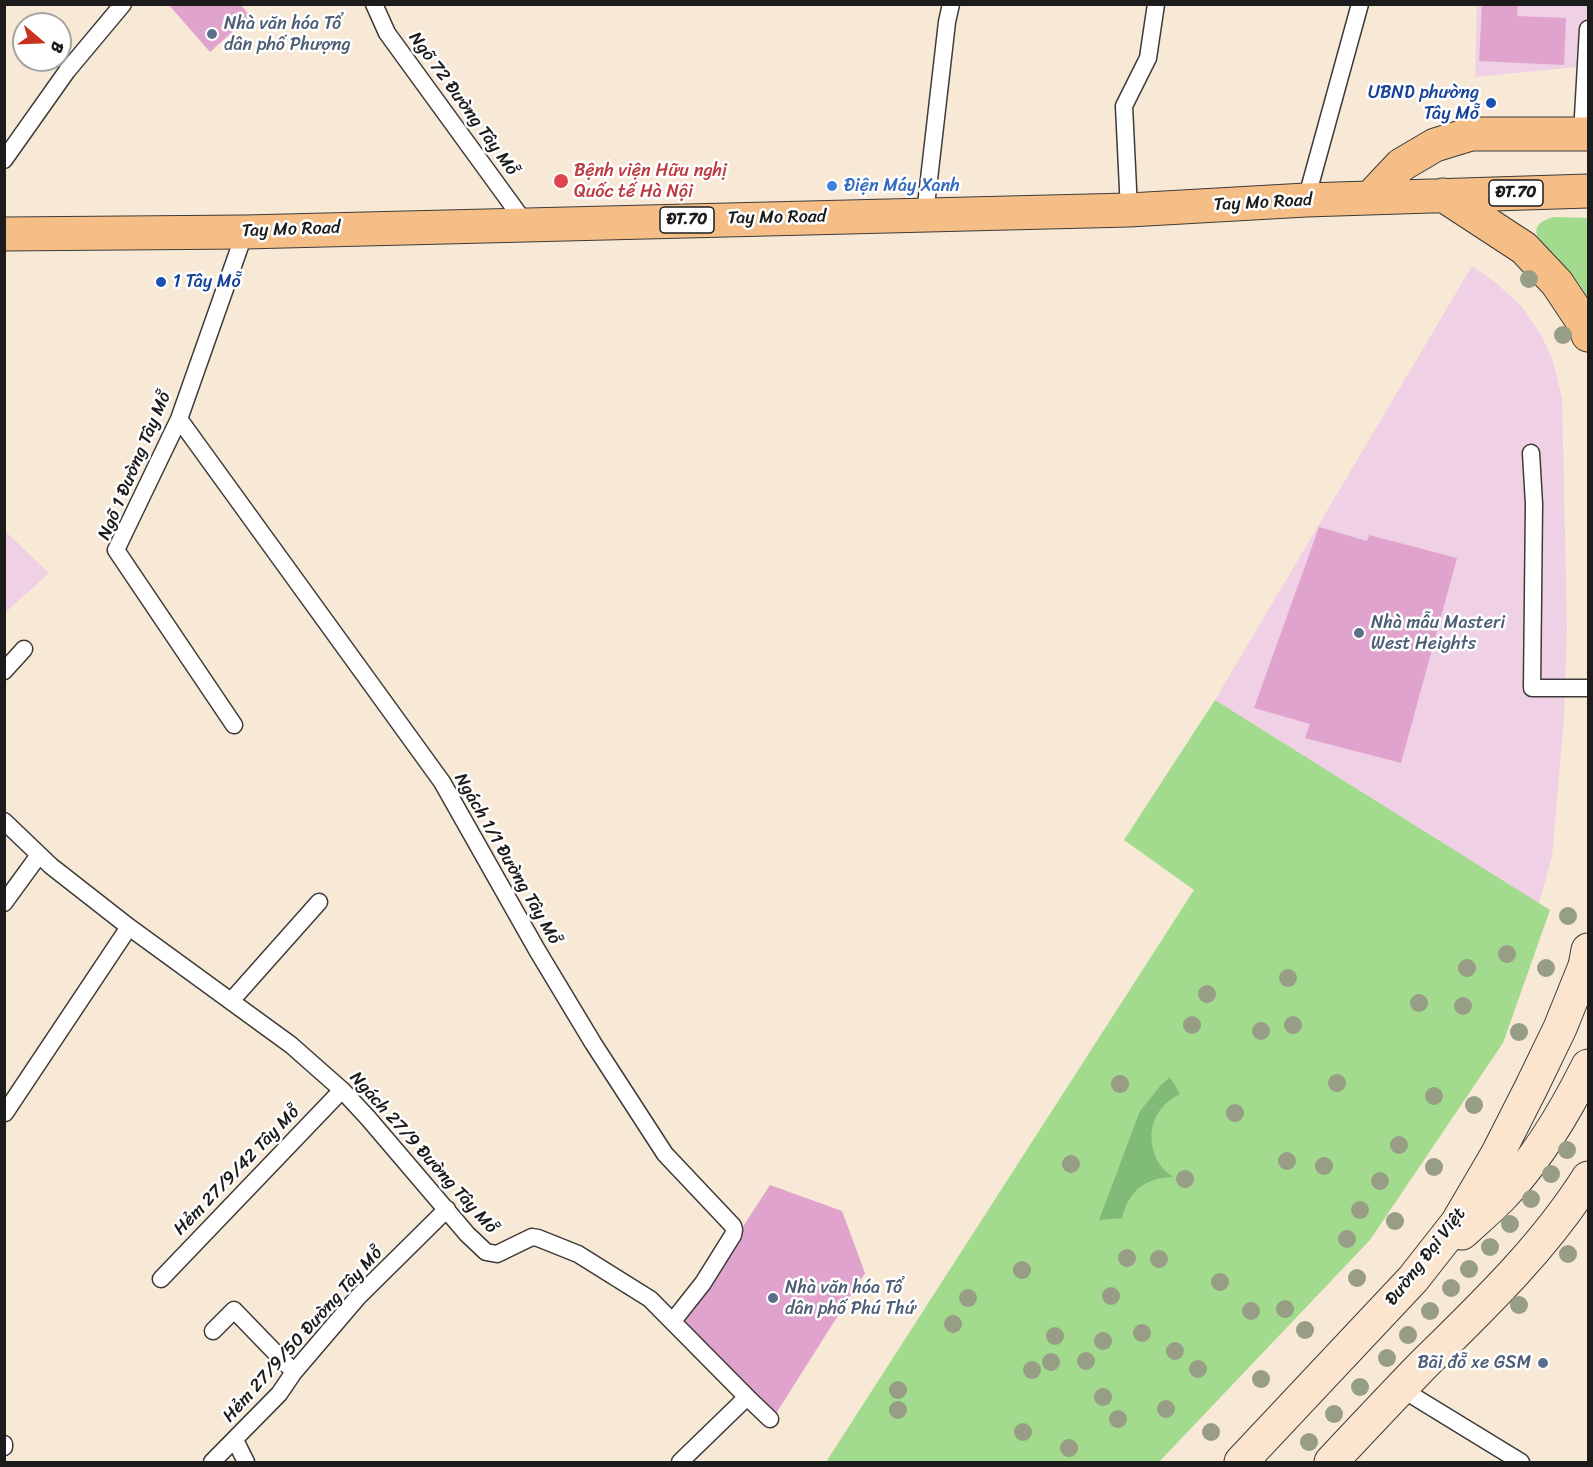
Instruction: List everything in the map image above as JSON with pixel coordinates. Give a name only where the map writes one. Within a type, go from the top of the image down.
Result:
[{"type":"main road","points":[[1370,198],[1401,165],[1435,145],[1471,134],[1585,134]]},
{"type":"main road","name":"Tay Mo Road","points":[[4,234],[245,232],[1129,210],[1306,200],[1588,191]]},
{"type":"main road","points":[[1443,195],[1524,248],[1557,283],[1585,325],[1588,335]]},
{"type":"street","name":"Đường Đại Việt","points":[[1241,1462],[1413,1279],[1457,1223],[1498,1153],[1560,1028],[1585,966],[1588,950]]},
{"type":"street","points":[[1413,1279],[1501,1197],[1547,1138],[1569,1104],[1588,1066]]},
{"type":"street","points":[[1331,1462],[1400,1388],[1521,1266],[1568,1208],[1588,1178]]},
{"type":"lane","points":[[4,160],[67,71],[123,4]]},
{"type":"lane","name":"Ngõ 72 Đường Tây Mỗ","points":[[374,4],[387,33],[526,224]]},
{"type":"lane","points":[[926,214],[947,22],[951,4]]},
{"type":"lane","points":[[1129,210],[1124,106],[1148,58],[1156,4]]},
{"type":"lane","points":[[1306,200],[1360,4]]},
{"type":"lane","points":[[1585,134],[1588,29]]},
{"type":"lane","name":"Ngõ 1 Đường Tây Mỗ","points":[[234,725],[116,550],[179,419],[245,232]]},
{"type":"lane","name":"Ngách 1/1 Đường Tây Mỗ","points":[[179,419],[442,782],[537,950],[593,1043],[665,1154],[733,1226],[733,1234],[703,1283],[673,1321]]},
{"type":"lane","points":[[1531,453],[1534,504],[1532,688],[1588,688]]},
{"type":"lane","points":[[4,671],[24,650]]},
{"type":"lane","name":"Ngách 27/9 Đường Tây Mỗ","points":[[4,821],[39,855],[129,927],[291,1045],[342,1090],[447,1209],[466,1234],[486,1252],[498,1254],[525,1239],[538,1238],[587,1260],[650,1299],[770,1419]]},
{"type":"lane","points":[[4,903],[39,855]]},
{"type":"lane","points":[[231,1001],[320,902]]},
{"type":"lane","points":[[5,1113],[129,927]]},
{"type":"lane","name":"Hẻm 27/9/42 Tây Mỗ","points":[[161,1279],[342,1090]]},
{"type":"lane","name":"Hẻm 27/9/50 Đường Tây Mỗ","points":[[213,1462],[279,1394],[294,1372],[358,1297],[447,1209]]},
{"type":"lane","points":[[213,1331],[234,1310],[294,1372]]},
{"type":"lane","points":[[1400,1388],[1521,1462]]},
{"type":"lane","points":[[680,1462],[747,1397]]},
{"type":"lane","points":[[235,1440],[246,1462]]},
{"type":"shaded area","points":[[1477,5],[1588,5],[1588,66],[1475,77]]},
{"type":"shaded area","points":[[1472,266],[1495,282],[1522,307],[1540,333],[1552,358],[1562,398],[1567,626],[1564,718],[1552,856],[1539,904],[1215,700]]},
{"type":"shaded area","points":[[4,530],[49,573],[5,613],[4,613]]},
{"type":"green space","points":[[1555,217],[1588,218],[1588,298],[1572,274],[1545,248],[1537,235],[1539,225]]},
{"type":"green space","points":[[1215,700],[1550,910],[1503,1043],[1370,1240],[1159,1462],[826,1462],[1194,890],[1124,840]]},
{"type":"green space","points":[[1170,1077],[1180,1094],[1158,1113],[1151,1139],[1160,1164],[1173,1177],[1154,1180],[1139,1188],[1129,1200],[1122,1218],[1099,1220],[1140,1111]]},
{"type":"building","name":"Nhà văn hóa Tổ dân phố Phượng","points":[[168,4],[240,4],[250,16],[210,52]]},
{"type":"building","points":[[1482,4],[1518,4],[1517,16],[1566,18],[1564,65],[1479,61]]},
{"type":"building","name":"Nhà mẫu Masteri West Heights","points":[[1319,527],[1367,541],[1369,535],[1457,558],[1401,763],[1305,738],[1310,724],[1254,708]]},
{"type":"building","name":"Nhà văn hóa Tổ dân phố Phú Thứ","points":[[770,1185],[842,1211],[865,1273],[775,1415],[680,1323]]},
{"type":"place","name":"Nhà văn hóa Tổ dân phố Phượng","points":[[212,34]]},
{"type":"place","name":"UBND phường Tây Mỗ","points":[[1491,103]]},
{"type":"place","name":"Bệnh viện Hữu nghị Quốc tế Hà Nội","points":[[561,181]]},
{"type":"place","name":"Điện Máy Xanh","points":[[832,186]]},
{"type":"place","name":"1 Tây Mỗ","points":[[161,282]]},
{"type":"place","name":"Nhà mẫu Masteri West Heights","points":[[1359,633]]},
{"type":"place","name":"Nhà văn hóa Tổ dân phố Phú Thứ","points":[[773,1298]]},
{"type":"place","name":"Bãi đỗ xe GSM","points":[[1543,1363]]}]
